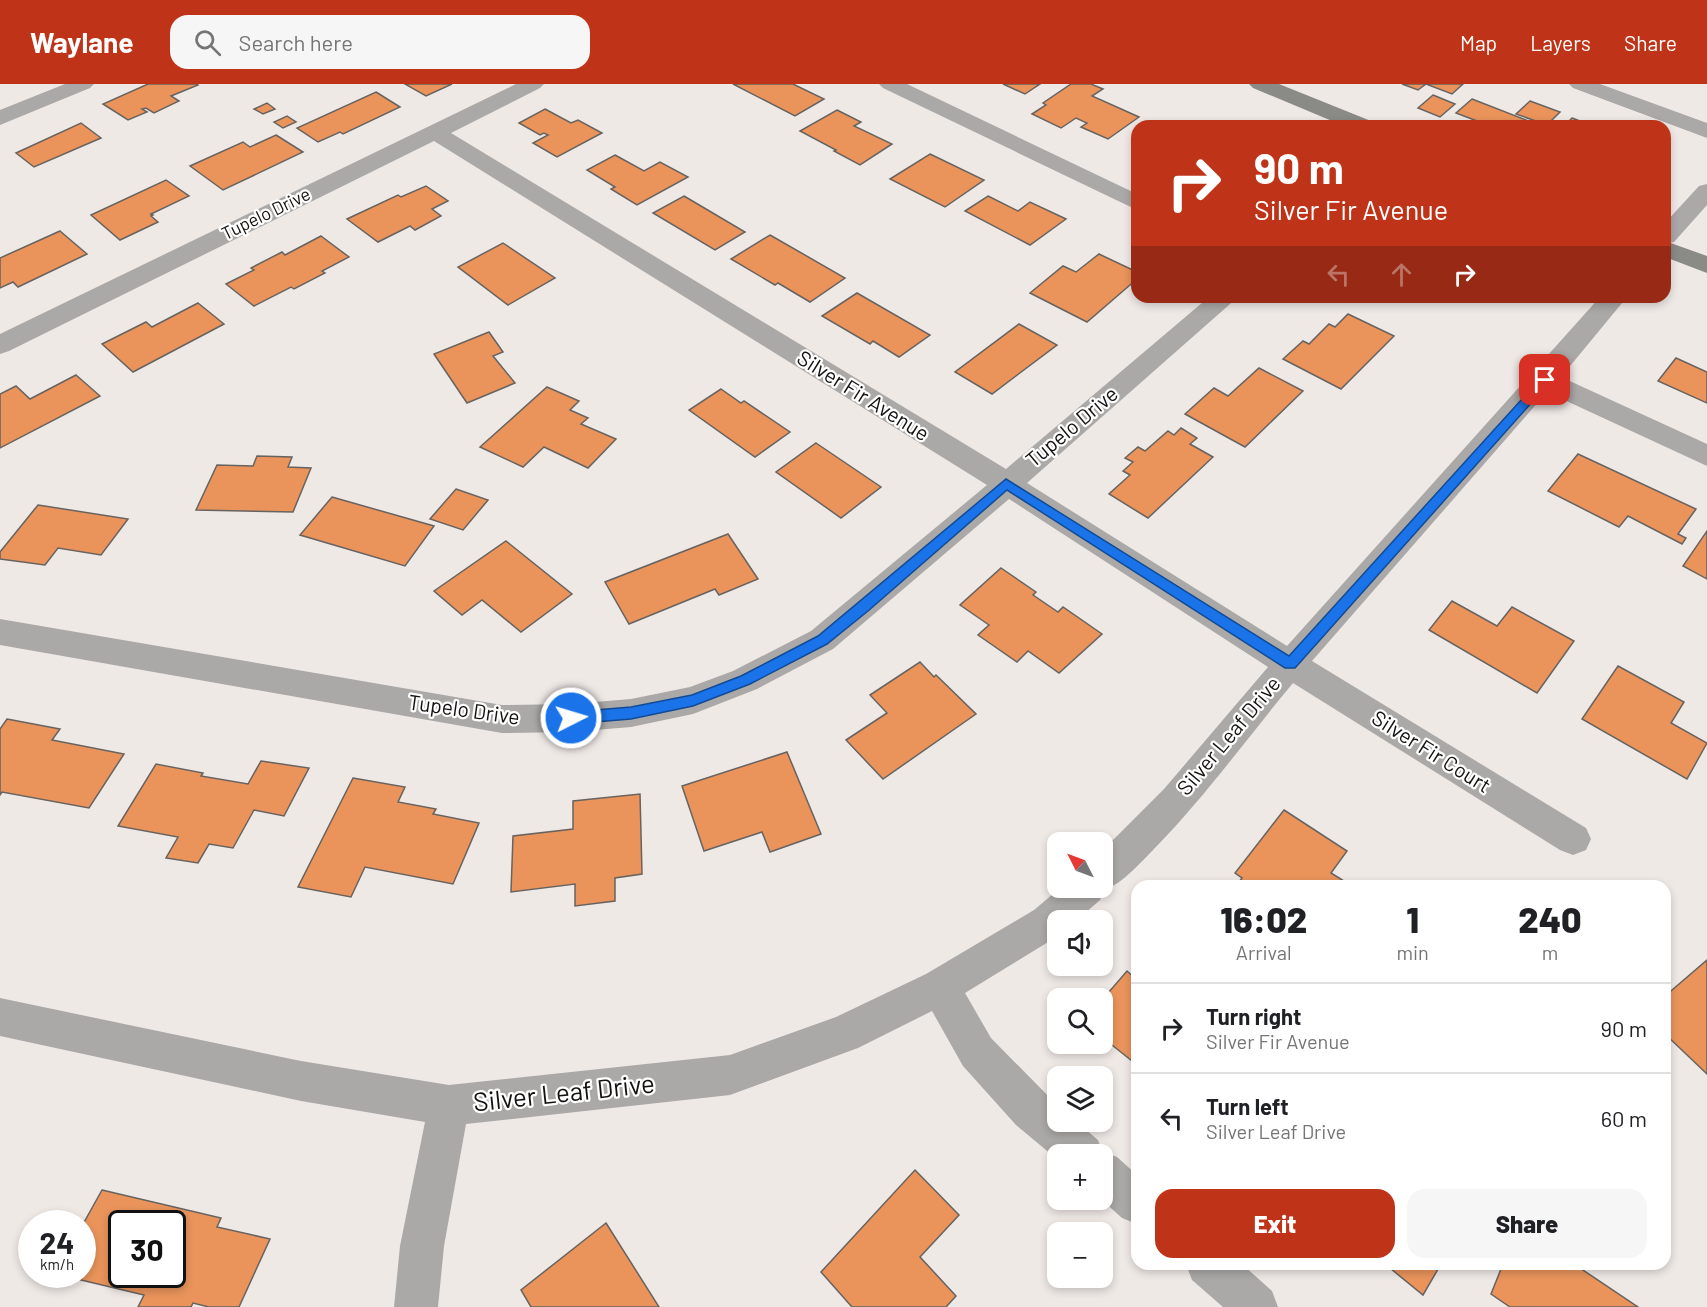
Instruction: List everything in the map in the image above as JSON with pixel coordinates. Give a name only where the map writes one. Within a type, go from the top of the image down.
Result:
[{"type":"main road","points":[[1260,84],[1348,120]]},
{"type":"main road","points":[[1671,250],[1707,265]]},
{"type":"street","points":[[0,118],[83,84]]},
{"type":"street","name":"Tupelo Drive","points":[[0,345],[533,84]]},
{"type":"street","points":[[890,84],[1131,200]]},
{"type":"street","points":[[1580,84],[1707,131]]},
{"type":"street","name":"Silver Fir Avenue","points":[[434,132],[1006,483],[1290,664]]},
{"type":"street","points":[[1671,230],[1707,191]]},
{"type":"street","name":"Tupelo Drive","points":[[0,632],[502,719],[571,718],[631,713],[693,700],[746,680],[822,640],[864,608],[1006,483],[1218,303]]},
{"type":"street","name":"Silver Leaf Drive","points":[[1113,865],[1135,847],[1290,664],[1545,380],[1609,303]]},
{"type":"street","points":[[1545,380],[1707,456]]},
{"type":"street","name":"Silver Fir Court","points":[[1290,664],[1573,839]]},
{"type":"street","name":"Silver Leaf Drive","points":[[0,1017],[301,1081],[449,1105],[730,1075],[844,1034],[940,987],[1047,922],[1075,898]]},
{"type":"street","points":[[940,987],[977,1052],[1031,1110],[1070,1144]]},
{"type":"street","points":[[416,1307],[422,1246],[449,1105]]},
{"type":"street","points":[[1113,1182],[1131,1198]]},
{"type":"street","points":[[1215,1270],[1256,1307]]},
{"type":"building","points":[[148,84],[198,85],[171,96],[179,101],[154,113],[146,108],[142,109],[147,112],[128,120],[103,104]]},
{"type":"building","points":[[405,84],[452,84],[426,96]]},
{"type":"building","points":[[733,84],[793,84],[824,99],[795,116]]},
{"type":"building","points":[[1003,84],[1040,84],[1025,94]]},
{"type":"building","points":[[1071,84],[1091,84],[1103,89],[1092,96],[1139,117],[1131,120],[1131,123],[1108,139],[1081,127],[1087,123],[1076,118],[1061,128],[1032,114],[1046,105],[1043,103]]},
{"type":"building","points":[[1402,84],[1426,84],[1418,90]]},
{"type":"building","points":[[1426,84],[1463,84],[1452,94]]},
{"type":"building","points":[[376,92],[400,107],[343,134],[340,132],[318,142],[297,128]]},
{"type":"building","points":[[1433,95],[1455,104],[1440,117],[1418,108]]},
{"type":"building","points":[[1472,99],[1526,120],[1474,120],[1456,113]]},
{"type":"building","points":[[1530,101],[1560,112],[1552,120],[1533,120],[1516,114]]},
{"type":"building","points":[[267,103],[275,109],[263,114],[254,109]]},
{"type":"building","points":[[545,109],[571,123],[578,120],[602,133],[557,157],[533,143],[548,135],[544,133],[540,135],[519,123]]},
{"type":"building","points":[[837,110],[861,122],[854,126],[892,144],[860,165],[800,131]]},
{"type":"building","points":[[287,116],[296,122],[283,128],[274,122]]},
{"type":"building","points":[[81,123],[101,138],[34,167],[16,153]]},
{"type":"building","points":[[276,135],[303,152],[223,190],[190,166],[243,142],[250,147]]},
{"type":"building","points":[[930,154],[984,180],[945,207],[890,179]]},
{"type":"building","points":[[615,155],[644,171],[660,162],[688,177],[637,205],[611,189],[615,187],[587,170]]},
{"type":"building","points":[[166,180],[189,196],[151,214],[158,222],[120,240],[91,215]]},
{"type":"building","points":[[426,186],[448,201],[432,209],[441,216],[415,230],[410,226],[378,242],[347,219],[398,195],[401,197]]},
{"type":"building","points":[[684,196],[745,232],[715,250],[653,213]]},
{"type":"building","points":[[988,196],[1018,211],[1030,202],[1066,219],[1030,245],[965,211]]},
{"type":"building","points":[[60,231],[87,254],[18,287],[13,282],[0,288],[0,258]]},
{"type":"building","points":[[770,235],[845,278],[810,302],[778,283],[775,285],[731,259]]},
{"type":"building","points":[[321,236],[349,257],[294,289],[291,287],[254,306],[226,284],[282,252],[285,255]]},
{"type":"building","points":[[503,243],[555,278],[508,305],[458,267]]},
{"type":"building","points":[[1099,254],[1131,269],[1131,284],[1087,322],[1030,293],[1063,266],[1076,272]]},
{"type":"building","points":[[857,293],[930,335],[899,357],[873,341],[870,344],[822,316]]},
{"type":"building","points":[[198,303],[224,324],[133,372],[102,344],[146,322],[152,327]]},
{"type":"building","points":[[1348,314],[1394,336],[1341,389],[1283,359],[1303,341],[1309,344],[1329,324],[1335,327]]},
{"type":"building","points":[[1019,324],[1057,345],[992,394],[955,372]]},
{"type":"building","points":[[489,332],[503,352],[493,356],[515,383],[467,403],[434,354]]},
{"type":"building","points":[[1676,358],[1707,372],[1707,403],[1658,381]]},
{"type":"building","points":[[1259,368],[1303,391],[1245,447],[1185,414],[1214,388],[1228,396]]},
{"type":"building","points":[[76,375],[100,396],[0,448],[0,394],[16,386],[30,399]]},
{"type":"building","points":[[547,387],[579,401],[570,410],[588,418],[581,424],[616,439],[588,468],[544,447],[523,467],[480,447]]},
{"type":"building","points":[[721,389],[741,403],[744,401],[790,432],[755,457],[689,410]]},
{"type":"building","points":[[1181,428],[1197,438],[1190,444],[1213,457],[1148,518],[1109,494],[1130,475],[1123,471],[1133,462],[1125,458],[1138,447],[1145,451],[1168,431],[1174,435]]},
{"type":"building","points":[[816,443],[881,487],[841,518],[776,472]]},
{"type":"building","points":[[1578,454],[1696,509],[1678,534],[1686,538],[1682,544],[1628,516],[1619,527],[1548,491]]},
{"type":"building","points":[[257,456],[292,457],[288,467],[311,468],[293,512],[196,510],[217,465],[253,466]]},
{"type":"building","points":[[456,489],[488,500],[463,530],[430,519]]},
{"type":"building","points":[[332,497],[434,526],[405,566],[300,535]]},
{"type":"building","points":[[38,505],[128,519],[101,555],[58,548],[45,565],[0,559],[0,552]]},
{"type":"building","points":[[1707,531],[1707,579],[1683,566]]},
{"type":"building","points":[[728,534],[758,579],[719,595],[715,589],[629,624],[605,582]]},
{"type":"building","points":[[506,541],[572,594],[521,632],[482,600],[462,615],[434,591]]},
{"type":"building","points":[[1001,568],[1036,592],[1033,595],[1058,612],[1063,607],[1102,634],[1059,673],[1028,651],[1017,662],[978,635],[989,625],[960,605]]},
{"type":"building","points":[[1452,601],[1497,626],[1512,607],[1574,641],[1537,693],[1429,630]]},
{"type":"building","points":[[920,662],[976,714],[883,779],[846,740],[887,713],[870,695]]},
{"type":"building","points":[[1618,666],[1684,702],[1671,723],[1707,743],[1687,779],[1582,719]]},
{"type":"building","points":[[7,719],[60,729],[52,740],[124,754],[89,808],[2,792],[0,795],[0,729]]},
{"type":"building","points":[[787,752],[821,834],[770,852],[762,832],[704,851],[682,786]]},
{"type":"building","points":[[261,761],[309,768],[284,816],[254,810],[233,848],[209,844],[198,863],[166,858],[178,837],[118,826],[156,764],[203,773],[201,776],[248,784]]},
{"type":"building","points":[[353,778],[405,787],[398,802],[436,809],[433,814],[479,823],[453,884],[365,867],[351,897],[298,887]]},
{"type":"building","points":[[640,794],[642,874],[615,878],[615,901],[575,906],[575,884],[511,892],[513,836],[573,829],[573,801]]},
{"type":"building","points":[[1284,810],[1347,851],[1331,873],[1342,880],[1240,880],[1242,878],[1235,873]]},
{"type":"building","points":[[1707,960],[1707,1074],[1671,1040],[1671,991]]},
{"type":"building","points":[[1127,971],[1131,975],[1131,1060],[1113,1046],[1112,988]]},
{"type":"building","points":[[915,1170],[959,1215],[920,1257],[956,1296],[946,1307],[852,1307],[821,1272]]},
{"type":"building","points":[[102,1190],[221,1218],[217,1227],[270,1239],[239,1307],[209,1307],[193,1303],[191,1307],[138,1307],[144,1295],[115,1288],[186,1288],[186,1210],[108,1210],[108,1286],[96,1284],[96,1210],[91,1210]]},
{"type":"building","points":[[606,1223],[659,1307],[531,1307],[521,1290]]},
{"type":"building","points":[[1392,1270],[1438,1270],[1423,1295]]},
{"type":"building","points":[[1501,1270],[1583,1270],[1638,1307],[1510,1307],[1491,1294]]},
{"type":"route","points":[[571,718],[631,713],[693,700],[746,680],[822,640],[864,608],[1006,483],[1290,664],[1545,380]]}]
